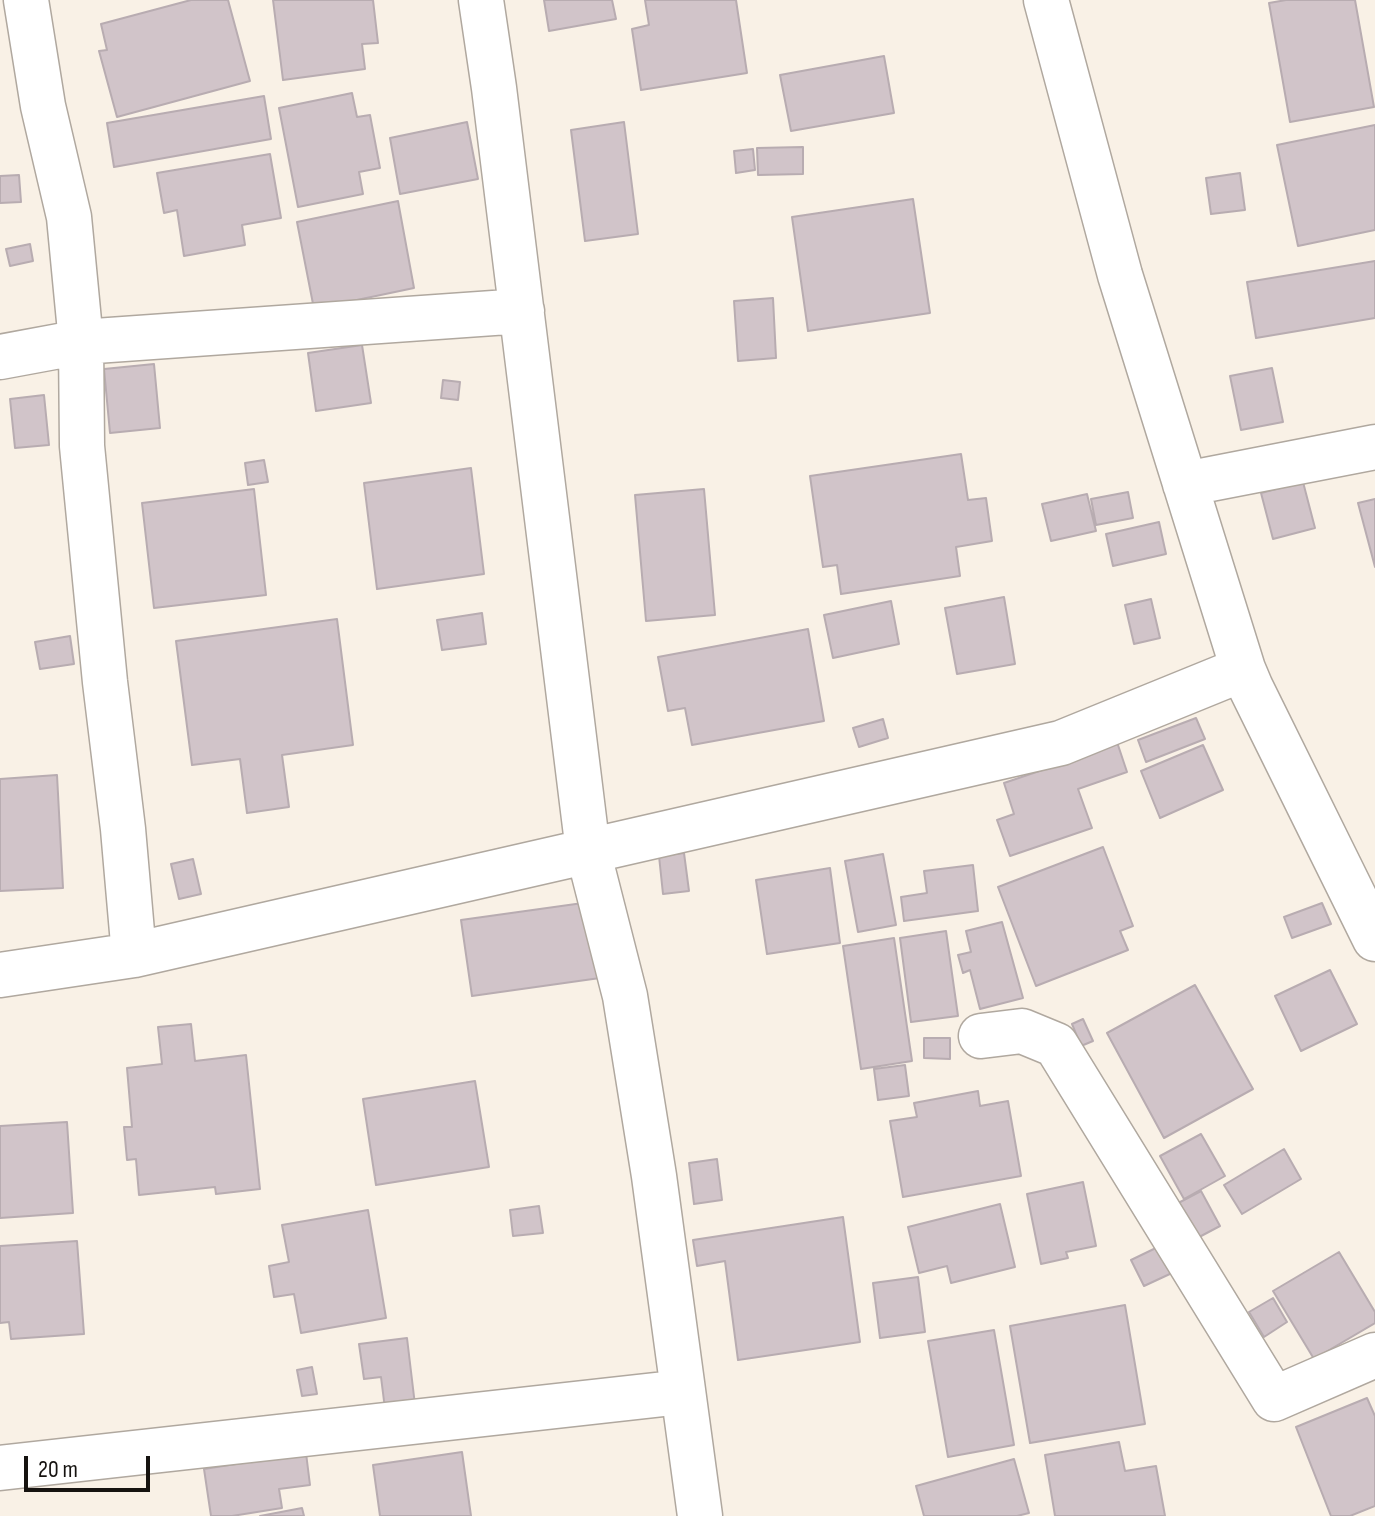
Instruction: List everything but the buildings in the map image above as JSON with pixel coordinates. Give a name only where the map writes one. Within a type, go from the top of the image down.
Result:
[{"type":"street","points":[[26,0],[43,106],[69,217],[81,342],[83,460],[134,955]]},
{"type":"street","points":[[481,0],[588,851],[625,996],[654,1176],[700,1516]]},
{"type":"street","points":[[1046,0],[1120,275],[1243,669],[1375,939]]},
{"type":"street","points":[[0,357],[81,342],[522,311]]},
{"type":"street","points":[[1185,484],[1375,447]]},
{"type":"street","points":[[0,975],[134,955],[1061,743],[1243,669]]},
{"type":"street","points":[[981,1036],[1022,1031],[1056,1045],[1274,1399],[1375,1355]]},
{"type":"street","points":[[0,1468],[682,1392]]}]
